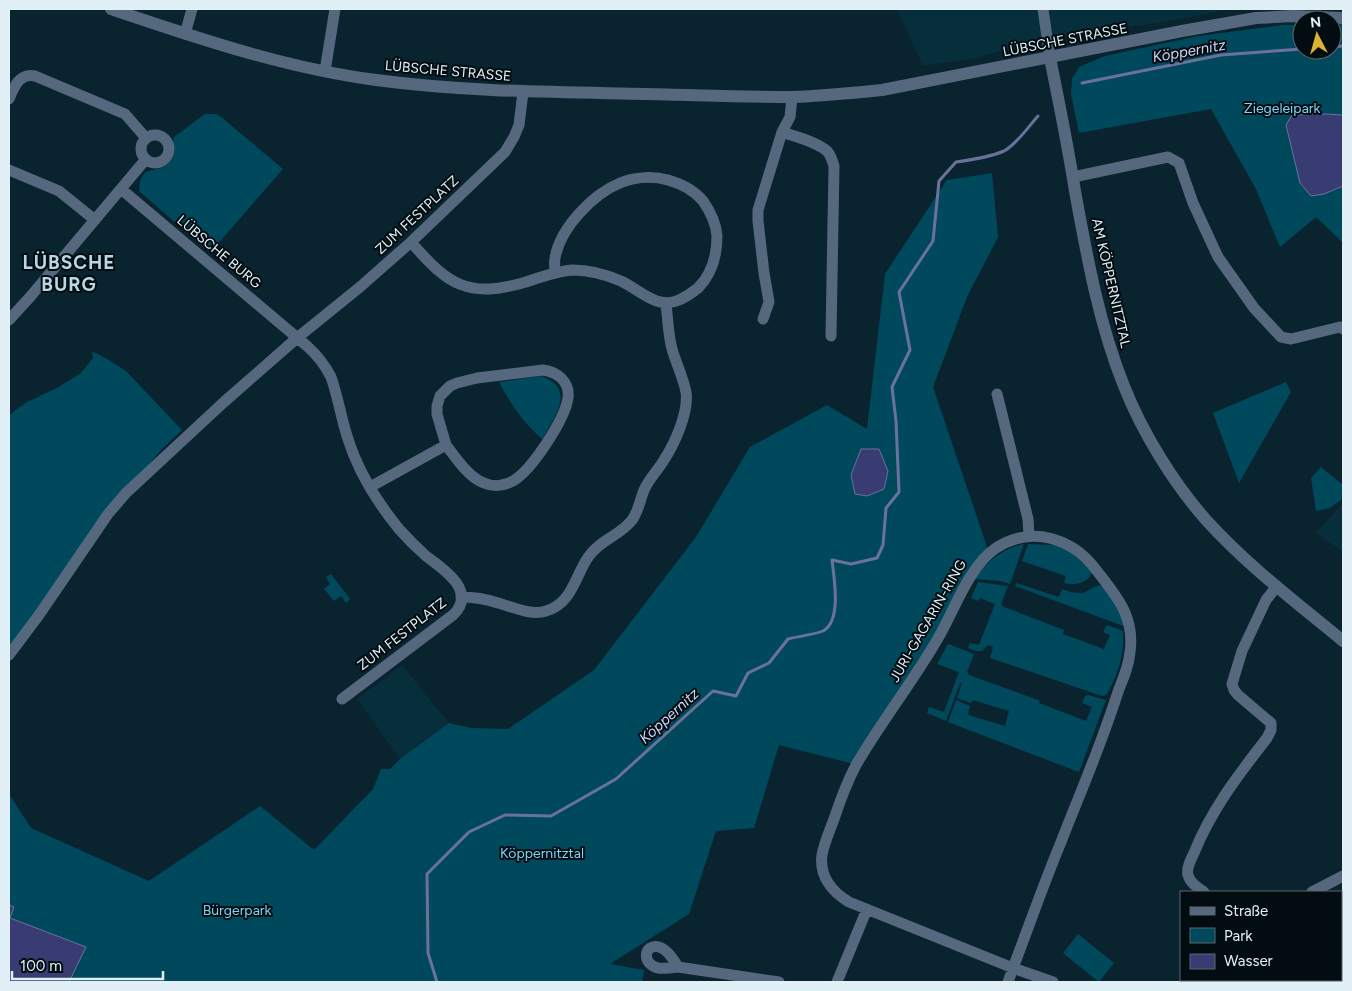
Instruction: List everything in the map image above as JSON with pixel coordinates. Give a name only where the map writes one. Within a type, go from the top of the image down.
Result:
[{"type":"street","name":"LÜBSCHE STRASSE","points":[[111,9],[252,54],[325,71],[375,80],[441,88],[523,92],[792,97],[882,90],[1256,18],[1293,16],[1343,18]]},
{"type":"street","points":[[185,34],[192,9]]},
{"type":"street","points":[[325,71],[335,9]]},
{"type":"street","points":[[1043,9],[1050,58]]},
{"type":"street","name":"AM KÖPPERNITZTAL","points":[[1050,58],[1100,314],[1114,360],[1133,407],[1171,472],[1208,522],[1277,586],[1343,641]]},
{"type":"street","points":[[9,99],[21,78],[29,74],[125,114],[146,138]]},
{"type":"street","name":"ZUM FESTPLATZ","points":[[9,655],[39,615],[108,514],[126,493],[224,402],[411,242],[505,152],[514,138],[519,124],[523,92]]},
{"type":"street","points":[[763,319],[769,302],[758,210],[782,132],[790,117],[792,97]]},
{"type":"street","points":[[782,132],[817,145],[832,158],[834,166],[831,336]]},
{"type":"street","points":[[154,135],[163,137],[168,142],[169,150],[162,161],[154,162],[146,158],[142,147],[146,138],[154,135]]},
{"type":"street","points":[[1073,177],[1168,157],[1178,163],[1193,203],[1218,257],[1254,308],[1281,337],[1291,339],[1340,327],[1343,329]]},
{"type":"street","points":[[9,320],[146,158]]},
{"type":"street","points":[[9,170],[59,191],[95,220]]},
{"type":"street","points":[[411,242],[443,275],[466,286],[480,289],[499,289],[555,273],[574,270],[603,274],[623,282],[651,299],[666,304],[685,298],[694,292],[709,274],[713,266],[717,235],[712,217],[693,191],[677,182],[656,178],[636,178],[621,182],[582,210],[569,227],[558,247],[555,259],[555,273]]},
{"type":"street","name":"LÜBSCHE BURG","points":[[121,189],[297,338]]},
{"type":"street","points":[[461,597],[475,597],[537,613],[547,611],[569,595],[590,554],[620,532],[636,514],[644,490],[674,443],[686,406],[684,385],[670,342],[666,304]]},
{"type":"street","name":"ZUM FESTPLATZ","points":[[297,338],[319,359],[331,377],[352,451],[370,487],[400,529],[456,581],[460,587],[460,604],[458,610],[453,615],[342,699]]},
{"type":"street","points":[[543,370],[551,371],[565,382],[568,399],[564,412],[545,446],[515,480],[505,485],[484,484],[474,478],[446,445],[436,406],[440,396],[457,382],[543,370]]},
{"type":"street","points":[[997,394],[1028,519],[1029,536]]},
{"type":"street","points":[[370,487],[446,445]]},
{"type":"street","name":"JURI-GAGARIN-RING","points":[[1013,968],[1061,840],[1098,750],[1126,672],[1132,642],[1131,631],[1124,608],[1088,560],[1074,548],[1063,542],[1029,536],[1018,538],[989,553],[970,577],[937,640],[856,766],[845,790],[822,856],[823,872],[829,886],[834,892],[849,902],[1013,968],[1053,982]]},
{"type":"street","points":[[1203,891],[1192,882],[1188,875],[1188,869],[1199,840],[1220,802],[1271,730],[1271,723],[1238,695],[1232,684],[1242,651],[1266,600],[1277,586]]},
{"type":"street","points":[[1314,891],[1343,876]]},
{"type":"street","points":[[837,982],[867,909]]},
{"type":"street","points":[[678,967],[779,982]]},
{"type":"street","points":[[1008,982],[1013,968]]},
{"type":"shaded area","points":[[897,9],[1232,9],[1158,23],[1046,38],[976,58],[923,66]]},
{"type":"shaded area","points":[[1341,505],[1343,507],[1343,552],[1316,533]]},
{"type":"shaded area","points":[[402,665],[449,723],[400,759],[357,699]]},
{"type":"green space","name":"Ziegeleipark","points":[[1343,24],[1343,243],[1316,217],[1280,247],[1256,189],[1211,109],[1079,133],[1071,94],[1072,79],[1079,67],[1105,56],[1198,36],[1292,25],[1292,60],[1342,60]]},
{"type":"green space","points":[[205,114],[216,114],[221,117],[283,169],[210,253],[139,191],[140,182],[146,172],[165,166],[173,158],[174,137]]},
{"type":"green space","name":"Köppernitztal","points":[[992,173],[998,237],[967,297],[933,387],[989,553],[854,764],[779,745],[754,828],[716,831],[689,914],[610,964],[644,970],[642,982],[9,982],[9,794],[31,828],[149,881],[260,806],[314,850],[373,789],[381,769],[390,769],[400,759],[449,723],[471,728],[508,729],[594,670],[696,537],[750,447],[827,405],[867,429],[885,274],[947,180]]},
{"type":"green space","points":[[92,351],[126,371],[182,430],[161,450],[126,493],[9,655],[9,415],[27,402],[55,389],[80,374],[93,358]]},
{"type":"green space","points":[[541,376],[552,381],[561,395],[557,413],[542,439],[517,412],[499,382]]},
{"type":"green space","points":[[1286,382],[1291,392],[1239,483],[1213,413]]},
{"type":"green space","points":[[1321,467],[1343,485],[1341,500],[1330,508],[1316,511],[1311,478]]},
{"type":"green space","points":[[1024,544],[1010,584],[1000,581],[974,579],[984,567],[1002,552]]},
{"type":"green space","points":[[1028,544],[1053,545],[1067,549],[1092,571],[1091,575],[1081,583],[1064,583],[1066,576],[1022,561]]},
{"type":"green space","points":[[331,574],[350,599],[346,603],[341,596],[334,601],[324,589],[330,584],[326,577]]},
{"type":"green space","points":[[978,582],[1008,586],[1001,605],[1004,607],[1064,630],[1063,634],[1104,649],[1110,635],[1103,632],[1107,625],[1123,631],[1123,648],[1120,664],[1107,694],[1104,696],[1099,695],[990,658],[993,647],[988,645],[982,651],[968,648],[970,643],[979,645],[995,604],[980,598],[979,601],[971,598]]},
{"type":"green space","points":[[1016,583],[1059,597],[1062,589],[1080,593],[1098,586],[1104,587],[1108,589],[1126,627],[1015,586]]},
{"type":"green space","points":[[948,644],[974,654],[967,672],[969,675],[1038,700],[1040,701],[1039,703],[1086,721],[1092,707],[1082,703],[1085,696],[1088,695],[1106,700],[1079,772],[948,722],[956,700],[970,706],[968,715],[1005,726],[1009,711],[973,700],[971,703],[957,698],[962,683],[960,683],[946,721],[927,713],[929,707],[944,712],[959,672],[937,664]]},
{"type":"green space","points":[[1078,934],[1114,963],[1099,982],[1063,953]]},
{"type":"water","points":[[1292,115],[1343,115],[1343,186],[1324,194],[1311,196],[1300,183],[1286,125]]},
{"type":"water","points":[[861,449],[879,449],[888,471],[884,489],[867,496],[855,494],[851,475]]},
{"type":"water","points":[[9,905],[14,907],[10,918],[86,947],[69,982],[9,982]]},
{"type":"waterway","name":"Köppernitz","points":[[1082,83],[1221,55],[1292,50]]},
{"type":"waterway","name":"Köppernitz","points":[[437,982],[428,953],[427,874],[469,832],[505,815],[551,816],[616,779],[713,691],[736,696],[748,673],[769,663],[788,639],[820,632],[829,626],[835,609],[832,560],[851,564],[877,558],[883,545],[886,508],[899,492],[896,421],[892,387],[910,350],[899,292],[933,241],[939,181],[956,162],[987,157],[1009,148],[1038,116]]},
{"type":"district","name":"LÜBSCHE BURG","points":[[69,273]]},
{"type":"park label","name":"Bürgerpark","points":[[237,910]]}]
